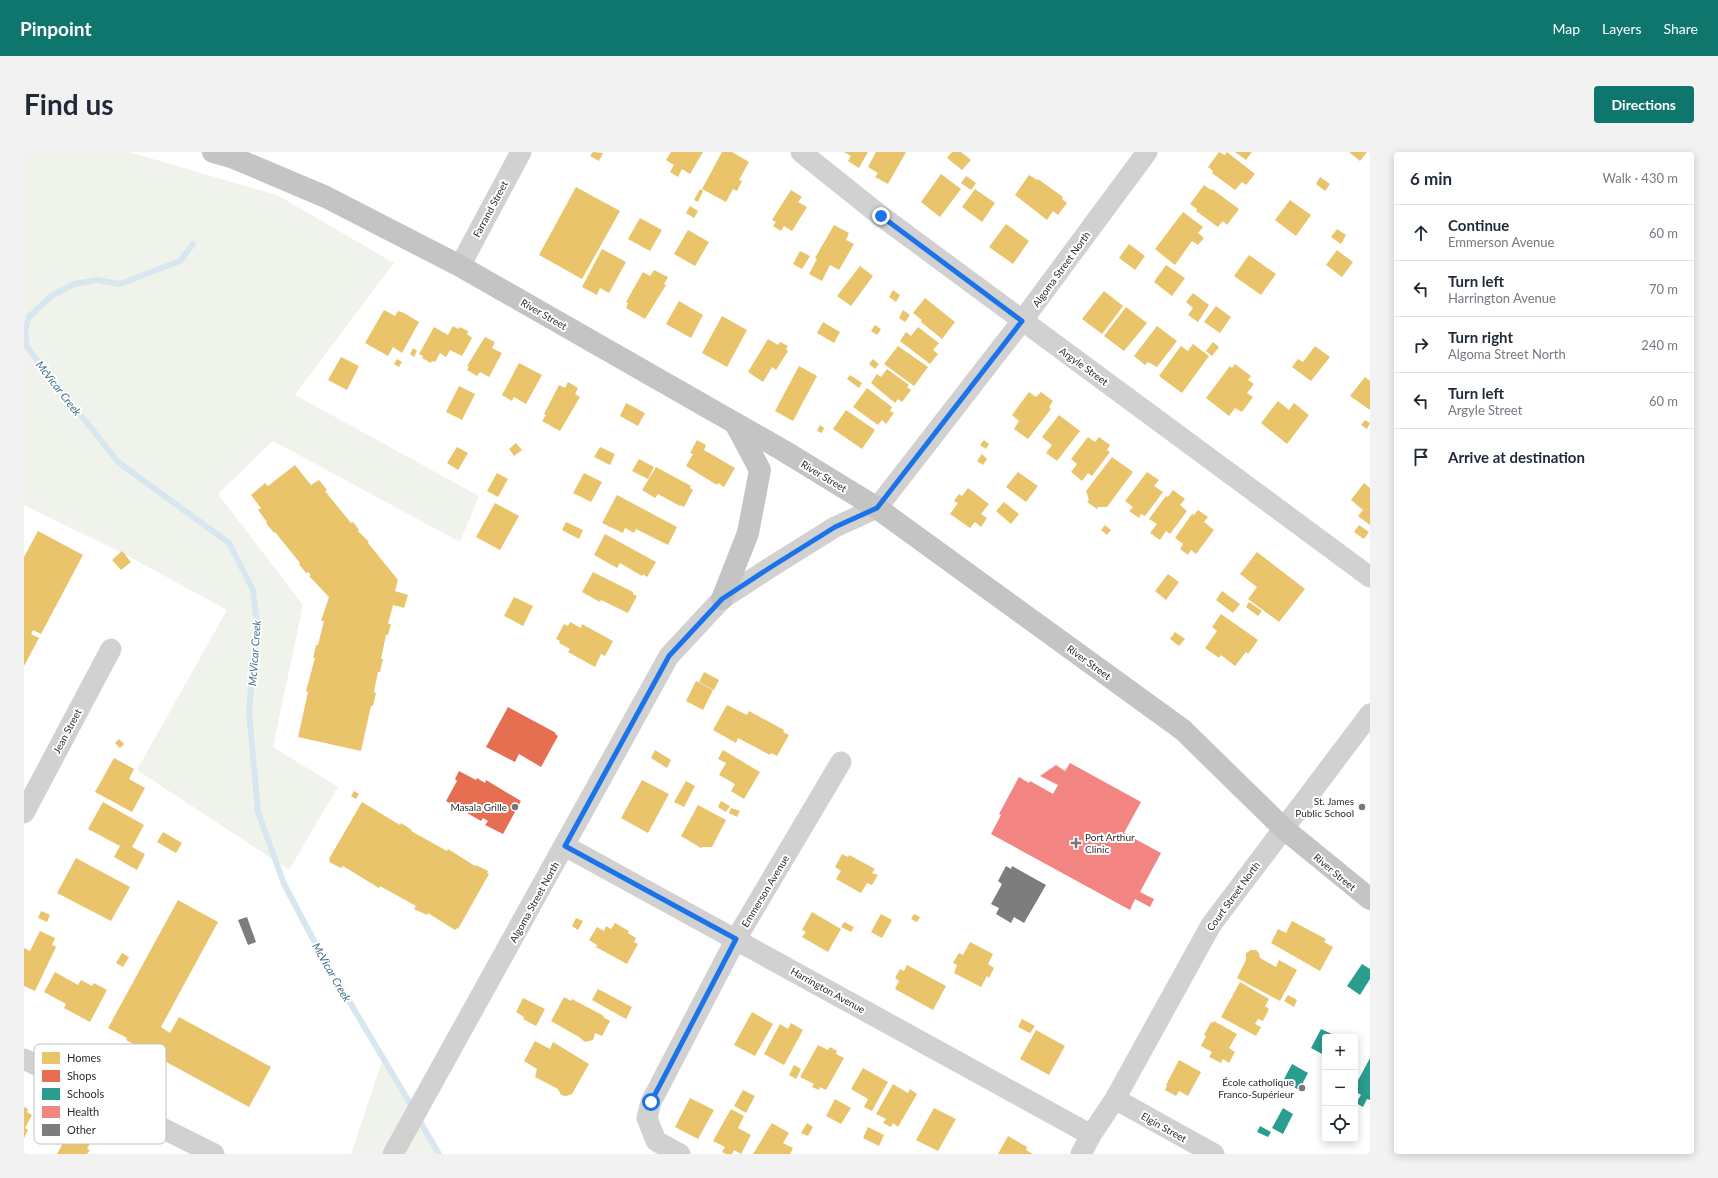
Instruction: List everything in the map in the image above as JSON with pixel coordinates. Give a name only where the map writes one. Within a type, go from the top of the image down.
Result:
[{"type":"main road","name":"River Street","points":[[214,152],[234,158],[326,197],[460,266],[735,423],[877,508],[1183,730],[1283,828],[1370,899]]},
{"type":"main road","points":[[722,599],[748,533],[760,470],[735,423]]},
{"type":"street","name":"Farrand Street","points":[[460,266],[521,152]]},
{"type":"street","name":"Argyle Street","points":[[801,152],[881,216],[1370,577]]},
{"type":"street","name":"Algoma Street North","points":[[393,1154],[669,656],[722,599],[835,527],[877,508],[1022,321],[1147,152]]},
{"type":"street","name":"Jean Street","points":[[24,813],[111,650]]},
{"type":"street","name":"Court Street North","points":[[1081,1154],[1115,1099],[1210,925],[1370,714]]},
{"type":"street","name":"Emmerson Avenue","points":[[673,1150],[656,1141],[647,1118],[651,1102],[736,939],[841,762]]},
{"type":"street","name":"Harrington Avenue","points":[[565,846],[1092,1135]]},
{"type":"street","points":[[24,1059],[34,1064]]},
{"type":"street","name":"Elgin Street","points":[[1115,1099],[1214,1154]]},
{"type":"street","points":[[166,1130],[214,1154]]},
{"type":"shaded area","points":[[24,152],[129,152],[277,195],[394,263],[295,395],[479,496],[460,542],[273,441],[218,494],[303,605],[273,747],[338,787],[289,870],[137,770],[227,610],[128,556],[24,505]]},
{"type":"shaded area","points":[[383,1059],[439,1154],[351,1154]]},
{"type":"building: Homes","points":[[593,152],[603,153],[599,161],[590,156]]},
{"type":"building: Homes","points":[[671,152],[703,152],[690,174],[682,169],[678,177],[670,172],[674,165],[666,160]]},
{"type":"building: Homes","points":[[722,152],[732,152],[749,162],[739,180],[742,181],[737,191],[733,189],[726,202],[702,189]]},
{"type":"building: Homes","points":[[844,152],[868,152],[859,168],[848,161],[851,156]]},
{"type":"building: Homes","points":[[876,152],[906,152],[888,184],[875,177],[878,173],[868,167]]},
{"type":"building: Homes","points":[[952,152],[961,152],[971,160],[962,170],[947,158]]},
{"type":"building: Homes","points":[[1219,152],[1225,155],[1227,152],[1255,174],[1246,185],[1242,182],[1235,190],[1212,173],[1213,171],[1208,167]]},
{"type":"building: Homes","points":[[1235,152],[1252,152],[1246,160]]},
{"type":"building: Homes","points":[[1349,152],[1367,152],[1360,161]]},
{"type":"building: Homes","points":[[941,174],[961,189],[940,217],[921,202]]},
{"type":"building: Homes","points":[[1029,175],[1037,180],[1038,179],[1063,197],[1062,199],[1067,203],[1058,215],[1053,211],[1047,220],[1015,195]]},
{"type":"building: Homes","points":[[966,176],[976,183],[971,190],[961,183]]},
{"type":"building: Homes","points":[[1320,177],[1330,184],[1325,191],[1316,184]]},
{"type":"building: Homes","points":[[1204,185],[1211,190],[1212,189],[1239,209],[1227,225],[1223,221],[1218,227],[1196,211],[1197,209],[1190,204]]},
{"type":"building: Homes","points":[[576,187],[620,211],[582,279],[539,255]]},
{"type":"building: Homes","points":[[700,189],[703,191],[698,202],[694,200]]},
{"type":"building: Homes","points":[[975,189],[995,203],[982,222],[962,207]]},
{"type":"building: Homes","points":[[791,190],[802,197],[798,202],[807,207],[792,231],[784,226],[781,231],[773,226],[776,222],[772,220]]},
{"type":"building: Homes","points":[[1290,200],[1311,215],[1296,236],[1275,220]]},
{"type":"building: Homes","points":[[690,206],[698,211],[694,218],[686,213]]},
{"type":"building: Homes","points":[[1183,212],[1203,227],[1198,233],[1204,238],[1198,245],[1192,241],[1175,265],[1155,249]]},
{"type":"building: Homes","points":[[640,218],[662,230],[650,251],[628,239]]},
{"type":"building: Homes","points":[[1006,224],[1029,241],[1013,264],[989,247]]},
{"type":"building: Homes","points":[[834,225],[849,233],[846,240],[854,244],[839,270],[830,265],[822,281],[809,274],[817,259],[815,258]]},
{"type":"building: Homes","points":[[1337,229],[1346,235],[1341,244],[1331,237]]},
{"type":"building: Homes","points":[[688,230],[709,242],[695,266],[674,254]]},
{"type":"building: Homes","points":[[1129,244],[1145,256],[1135,270],[1119,258]]},
{"type":"building: Homes","points":[[602,249],[626,262],[609,293],[600,288],[597,295],[582,287]]},
{"type":"building: Homes","points":[[1337,250],[1353,262],[1342,277],[1326,265]]},
{"type":"building: Homes","points":[[800,251],[810,256],[802,269],[793,264]]},
{"type":"building: Homes","points":[[1249,255],[1276,274],[1261,295],[1234,276]]},
{"type":"building: Homes","points":[[1166,265],[1185,278],[1172,296],[1154,282]]},
{"type":"building: Homes","points":[[860,266],[873,276],[851,306],[837,296]]},
{"type":"building: Homes","points":[[654,270],[668,277],[664,284],[666,285],[645,319],[626,308],[628,303],[626,302],[643,272],[650,276]]},
{"type":"building: Homes","points":[[893,290],[900,295],[896,302],[889,297]]},
{"type":"building: Homes","points":[[1104,291],[1123,306],[1102,334],[1082,319]]},
{"type":"building: Homes","points":[[1193,293],[1209,305],[1198,322],[1188,315],[1193,308],[1186,302]]},
{"type":"building: Homes","points":[[925,298],[955,322],[942,339],[921,322],[922,320],[913,313]]},
{"type":"building: Homes","points":[[679,301],[703,315],[691,338],[666,324]]},
{"type":"building: Homes","points":[[1216,306],[1231,317],[1220,333],[1204,322]]},
{"type":"building: Homes","points":[[1126,307],[1147,323],[1124,351],[1104,336]]},
{"type":"building: Homes","points":[[384,310],[395,316],[398,311],[404,313],[419,322],[402,353],[393,347],[388,356],[365,343]]},
{"type":"building: Homes","points":[[903,310],[910,315],[905,322],[899,318]]},
{"type":"building: Homes","points":[[722,316],[747,330],[727,367],[702,353]]},
{"type":"building: Homes","points":[[823,322],[840,332],[834,343],[817,333]]},
{"type":"building: Homes","points":[[875,325],[881,329],[877,335],[871,331]]},
{"type":"building: Homes","points":[[453,326],[458,329],[460,327],[468,331],[467,334],[472,338],[462,356],[450,350],[446,357],[440,353],[435,362],[432,361],[431,363],[422,358],[423,356],[419,354],[434,327],[448,335]]},
{"type":"building: Homes","points":[[1157,326],[1177,341],[1157,367],[1148,362],[1145,365],[1134,356]]},
{"type":"building: Homes","points":[[918,327],[939,343],[933,350],[938,354],[930,364],[900,341],[906,332],[911,336]]},
{"type":"building: Homes","points":[[485,337],[495,342],[492,348],[502,353],[489,377],[480,372],[477,376],[467,370],[469,366],[467,366]]},
{"type":"building: Homes","points":[[768,339],[778,345],[780,342],[788,346],[786,349],[788,351],[776,370],[772,367],[763,382],[748,372]]},
{"type":"building: Homes","points":[[1213,342],[1219,347],[1212,356],[1206,351]]},
{"type":"building: Homes","points":[[1193,344],[1209,356],[1182,393],[1159,376],[1181,346],[1188,351]]},
{"type":"building: Homes","points":[[898,346],[928,367],[914,386],[884,364]]},
{"type":"building: Homes","points":[[1315,346],[1330,357],[1311,381],[1292,367],[1298,359],[1303,362]]},
{"type":"building: Homes","points":[[413,348],[417,351],[414,357],[410,354]]},
{"type":"building: Homes","points":[[341,357],[359,366],[347,390],[328,380]]},
{"type":"building: Homes","points":[[397,359],[402,362],[399,367],[394,364]]},
{"type":"building: Homes","points":[[873,359],[879,364],[875,369],[869,364]]},
{"type":"building: Homes","points":[[519,363],[542,375],[526,404],[514,397],[512,401],[502,395]]},
{"type":"building: Homes","points":[[1235,364],[1251,376],[1248,380],[1254,384],[1247,393],[1253,397],[1242,412],[1235,408],[1229,416],[1206,398],[1230,366],[1232,368]]},
{"type":"building: Homes","points":[[799,366],[817,376],[793,421],[775,411]]},
{"type":"building: Homes","points":[[887,369],[909,385],[907,387],[911,390],[902,402],[898,399],[895,403],[871,383],[877,374],[881,377]]},
{"type":"building: Homes","points":[[850,375],[862,383],[859,388],[847,379]]},
{"type":"building: Homes","points":[[1365,377],[1370,381],[1370,410],[1350,396]]},
{"type":"building: Homes","points":[[568,382],[578,388],[575,394],[580,397],[560,431],[542,421],[559,385],[565,388]]},
{"type":"building: Homes","points":[[459,386],[475,394],[462,420],[446,412]]},
{"type":"building: Homes","points":[[867,388],[892,407],[890,411],[894,413],[886,424],[882,420],[878,425],[853,407]]},
{"type":"building: Homes","points":[[1029,392],[1036,397],[1041,392],[1053,401],[1049,407],[1051,409],[1028,439],[1014,429],[1019,421],[1012,415]]},
{"type":"building: Homes","points":[[1278,401],[1289,410],[1294,403],[1309,415],[1287,444],[1261,423]]},
{"type":"building: Homes","points":[[626,403],[645,413],[638,426],[620,416]]},
{"type":"building: Homes","points":[[846,410],[875,430],[862,449],[833,429]]},
{"type":"building: Homes","points":[[1059,415],[1080,431],[1057,461],[1046,453],[1052,445],[1042,437]]},
{"type":"building: Homes","points":[[1365,420],[1370,423],[1367,429],[1361,425]]},
{"type":"building: Homes","points":[[820,425],[824,428],[822,433],[817,431]]},
{"type":"building: Homes","points":[[1088,437],[1095,442],[1099,437],[1110,445],[1107,450],[1110,452],[1092,476],[1088,473],[1082,481],[1071,472],[1077,464],[1071,459]]},
{"type":"building: Homes","points":[[697,440],[706,445],[704,450],[735,468],[724,487],[718,483],[717,485],[686,466],[693,454],[690,453]]},
{"type":"building: Homes","points":[[984,440],[989,444],[986,449],[980,445]]},
{"type":"building: Homes","points":[[516,443],[522,450],[514,456],[509,449]]},
{"type":"building: Homes","points":[[457,447],[468,453],[458,470],[447,463]]},
{"type":"building: Homes","points":[[600,447],[615,454],[610,465],[594,457]]},
{"type":"building: Homes","points":[[982,454],[987,459],[983,465],[977,461]]},
{"type":"building: Homes","points":[[1112,457],[1133,472],[1107,507],[1098,507],[1097,509],[1087,502],[1089,500],[1086,491]]},
{"type":"building: Homes","points":[[639,459],[654,467],[648,479],[632,471]]},
{"type":"building: Homes","points":[[295,465],[311,485],[319,480],[327,490],[325,491],[351,523],[353,522],[359,530],[358,531],[369,542],[368,543],[398,580],[395,591],[408,595],[404,608],[393,605],[388,624],[391,624],[388,635],[386,635],[381,659],[383,659],[380,672],[378,672],[374,692],[376,693],[373,706],[371,706],[361,751],[298,737],[308,692],[306,691],[315,658],[313,658],[324,621],[321,621],[329,597],[309,576],[311,575],[308,572],[306,573],[299,564],[300,563],[266,523],[267,522],[258,510],[261,508],[251,495],[265,483],[268,486]]},
{"type":"building: Homes","points":[[656,467],[691,486],[690,488],[693,490],[684,507],[658,494],[655,498],[642,490]]},
{"type":"building: Homes","points":[[1018,472],[1038,486],[1026,502],[1006,487]]},
{"type":"building: Homes","points":[[1147,472],[1159,480],[1154,486],[1163,492],[1145,516],[1141,514],[1139,518],[1129,511],[1133,507],[1125,501]]},
{"type":"building: Homes","points":[[497,473],[508,479],[498,497],[487,491]]},
{"type":"building: Homes","points":[[584,473],[602,482],[591,502],[573,493]]},
{"type":"building: Homes","points":[[1364,483],[1370,488],[1370,525],[1358,516],[1363,510],[1351,500]]},
{"type":"building: Homes","points":[[968,488],[989,504],[981,514],[987,518],[981,527],[975,522],[970,528],[950,514],[958,503],[954,501],[959,494],[962,496]]},
{"type":"building: Homes","points":[[1173,490],[1185,499],[1180,505],[1187,511],[1170,534],[1166,531],[1160,540],[1150,533],[1157,524],[1149,519],[1166,496],[1168,497]]},
{"type":"building: Homes","points":[[617,495],[677,527],[668,545],[636,529],[634,533],[625,528],[623,533],[602,523]]},
{"type":"building: Homes","points":[[1004,502],[1019,514],[1011,524],[996,511]]},
{"type":"building: Homes","points":[[495,503],[519,516],[500,550],[476,537]]},
{"type":"building: Homes","points":[[1198,510],[1208,517],[1204,522],[1214,530],[1196,554],[1191,550],[1188,555],[1180,549],[1183,544],[1175,538],[1192,514],[1194,515]]},
{"type":"building: Homes","points":[[566,522],[583,530],[579,539],[562,530]]},
{"type":"building: Homes","points":[[1105,525],[1111,530],[1107,535],[1101,530]]},
{"type":"building: Homes","points":[[1359,525],[1369,532],[1364,539],[1354,532]]},
{"type":"building: Homes","points":[[38,531],[83,555],[41,634],[33,630],[31,634],[39,638],[24,666],[24,557]]},
{"type":"building: Homes","points":[[605,534],[656,562],[647,577],[643,574],[642,576],[620,563],[617,568],[594,555]]},
{"type":"building: Homes","points":[[122,551],[131,562],[121,570],[112,560]]},
{"type":"building: Homes","points":[[1257,552],[1305,589],[1279,622],[1248,599],[1257,587],[1240,574]]},
{"type":"building: Homes","points":[[593,572],[633,592],[633,594],[637,596],[628,613],[601,600],[600,602],[582,592]]},
{"type":"building: Homes","points":[[1168,574],[1179,582],[1166,600],[1155,591]]},
{"type":"building: Homes","points":[[1222,591],[1240,604],[1233,613],[1216,600]]},
{"type":"building: Homes","points":[[514,597],[533,606],[523,626],[504,616]]},
{"type":"building: Homes","points":[[1249,602],[1262,611],[1258,616],[1246,607]]},
{"type":"building: Homes","points":[[1221,614],[1258,640],[1248,654],[1246,652],[1235,666],[1221,655],[1219,658],[1205,648],[1217,631],[1212,627]]},
{"type":"building: Homes","points":[[570,622],[581,628],[582,624],[613,641],[605,656],[601,654],[595,667],[568,652],[570,649],[559,643],[560,641],[556,639],[564,624],[568,626]]},
{"type":"building: Homes","points":[[1175,632],[1185,639],[1179,646],[1170,639]]},
{"type":"building: Homes","points":[[704,672],[719,680],[714,690],[699,682]]},
{"type":"building: Homes","points":[[696,681],[713,690],[703,710],[686,701]]},
{"type":"building: Homes","points":[[727,705],[747,715],[749,711],[784,730],[783,732],[789,735],[777,756],[771,753],[770,755],[738,738],[736,743],[713,730]]},
{"type":"building: Homes","points":[[119,739],[124,744],[120,748],[115,743]]},
{"type":"building: Homes","points":[[655,750],[671,760],[667,768],[651,758]]},
{"type":"building: Homes","points":[[723,750],[760,772],[744,799],[731,791],[735,784],[719,775],[726,763],[718,759]]},
{"type":"building: Homes","points":[[114,758],[134,769],[129,779],[145,788],[132,812],[95,792]]},
{"type":"building: Homes","points":[[642,780],[669,794],[648,833],[621,818]]},
{"type":"building: Homes","points":[[686,781],[695,786],[684,807],[674,802]]},
{"type":"building: Homes","points":[[354,791],[359,794],[356,799],[351,796]]},
{"type":"building: Homes","points":[[721,801],[730,806],[726,812],[718,807]]},
{"type":"building: Homes","points":[[103,802],[144,825],[132,847],[145,854],[137,870],[114,857],[120,846],[88,829]]},
{"type":"building: Homes","points":[[362,802],[400,825],[401,823],[412,830],[411,831],[447,851],[448,849],[475,866],[476,865],[488,871],[487,873],[489,874],[458,929],[457,928],[455,930],[428,913],[427,915],[414,909],[416,906],[380,886],[379,888],[343,866],[341,868],[329,862],[329,859]]},
{"type":"building: Homes","points":[[698,805],[726,820],[712,847],[701,848],[681,836]]},
{"type":"building: Homes","points":[[731,808],[740,811],[737,817],[729,813]]},
{"type":"building: Homes","points":[[163,832],[182,843],[176,853],[157,842]]},
{"type":"building: Homes","points":[[842,854],[848,857],[849,855],[875,869],[872,873],[878,875],[872,885],[867,883],[861,893],[836,879],[841,871],[835,867]]},
{"type":"building: Homes","points":[[76,858],[130,887],[111,921],[57,893]]},
{"type":"building: Homes","points":[[178,900],[218,922],[161,1027],[170,1033],[179,1017],[271,1067],[249,1107],[166,1062],[166,1044],[133,1044],[126,1040],[127,1038],[108,1028]]},
{"type":"building: Homes","points":[[41,911],[50,915],[47,922],[38,918]]},
{"type":"building: Homes","points":[[812,912],[841,929],[828,952],[802,937],[806,932],[802,930]]},
{"type":"building: Homes","points":[[881,914],[892,920],[882,938],[871,932]]},
{"type":"building: Homes","points":[[914,914],[920,917],[917,922],[911,919]]},
{"type":"building: Homes","points":[[576,918],[583,921],[578,930],[572,926]]},
{"type":"building: Homes","points":[[1292,921],[1326,939],[1324,942],[1333,947],[1320,971],[1271,943],[1278,929],[1286,933]]},
{"type":"building: Homes","points":[[844,922],[854,927],[851,932],[841,927]]},
{"type":"building: Homes","points":[[615,923],[629,931],[628,933],[636,938],[634,942],[638,944],[627,964],[596,947],[597,945],[589,940],[597,927],[604,931],[606,926],[611,929]]},
{"type":"building: Homes","points":[[40,931],[55,938],[52,945],[56,947],[35,991],[24,986],[24,948],[30,951]]},
{"type":"building: Homes","points":[[970,942],[993,954],[988,964],[994,968],[989,978],[987,976],[981,987],[954,973],[957,965],[953,963],[959,953],[963,955]]},
{"type":"building: Homes","points":[[1251,950],[1256,950],[1259,953],[1260,958],[1276,967],[1279,960],[1297,970],[1280,1001],[1237,978],[1246,960],[1246,953]]},
{"type":"building: Homes","points":[[122,953],[129,957],[123,967],[116,963]]},
{"type":"building: Homes","points":[[907,965],[946,986],[933,1010],[895,989],[899,981],[895,978],[900,969],[904,971]]},
{"type":"building: Homes","points":[[55,972],[78,985],[81,980],[92,986],[94,983],[107,990],[90,1022],[64,1008],[66,1004],[44,992]]},
{"type":"building: Homes","points":[[1240,982],[1269,999],[1265,1006],[1269,1009],[1263,1021],[1258,1019],[1255,1024],[1261,1027],[1256,1036],[1221,1017]]},
{"type":"building: Homes","points":[[598,989],[632,1007],[626,1019],[592,1000]]},
{"type":"building: Homes","points":[[1288,995],[1297,1000],[1294,1007],[1284,1001]]},
{"type":"building: Homes","points":[[564,997],[571,1001],[572,999],[604,1016],[603,1017],[610,1021],[602,1036],[595,1033],[593,1040],[585,1042],[551,1021]]},
{"type":"building: Homes","points":[[523,998],[545,1009],[536,1026],[523,1019],[524,1017],[516,1012]]},
{"type":"building: Homes","points":[[752,1012],[773,1024],[755,1056],[734,1045]]},
{"type":"building: Homes","points":[[1022,1019],[1035,1026],[1030,1033],[1018,1027]]},
{"type":"building: Homes","points":[[1214,1021],[1237,1034],[1229,1048],[1235,1052],[1229,1063],[1223,1059],[1221,1063],[1209,1057],[1212,1052],[1201,1046],[1206,1036],[1204,1035],[1211,1022],[1213,1023]]},
{"type":"building: Homes","points":[[791,1023],[803,1030],[784,1065],[764,1054],[780,1024],[788,1029]]},
{"type":"building: Homes","points":[[1036,1030],[1065,1046],[1049,1075],[1020,1059]]},
{"type":"building: Homes","points":[[535,1041],[550,1049],[553,1042],[589,1064],[572,1094],[566,1096],[561,1095],[558,1089],[535,1077],[537,1069],[524,1061]]},
{"type":"building: Homes","points":[[818,1045],[828,1050],[830,1047],[837,1051],[836,1054],[844,1058],[826,1090],[820,1087],[819,1090],[812,1087],[814,1084],[800,1077]]},
{"type":"building: Homes","points":[[1179,1060],[1201,1072],[1188,1096],[1179,1091],[1176,1096],[1165,1090],[1166,1085]]},
{"type":"building: Homes","points":[[794,1065],[801,1069],[796,1079],[789,1075]]},
{"type":"building: Homes","points":[[863,1068],[888,1082],[872,1111],[864,1107],[868,1099],[851,1089]]},
{"type":"building: Homes","points":[[893,1084],[908,1093],[910,1089],[917,1094],[898,1127],[893,1123],[891,1127],[883,1123],[886,1119],[876,1114]]},
{"type":"building: Homes","points":[[743,1090],[755,1096],[746,1113],[734,1106]]},
{"type":"building: Homes","points":[[690,1098],[714,1110],[698,1139],[675,1127]]},
{"type":"building: Homes","points":[[835,1099],[851,1108],[841,1124],[826,1116]]},
{"type":"building: Homes","points":[[24,1107],[28,1109],[27,1112],[32,1115],[25,1128],[28,1130],[24,1138]]},
{"type":"building: Homes","points":[[934,1108],[956,1119],[938,1151],[916,1140]]},
{"type":"building: Homes","points":[[731,1109],[744,1116],[738,1128],[751,1135],[741,1154],[734,1150],[732,1154],[726,1154],[722,1152],[725,1147],[713,1141]]},
{"type":"building: Homes","points":[[772,1123],[789,1133],[783,1143],[793,1148],[790,1154],[753,1154]]},
{"type":"building: Homes","points":[[807,1123],[813,1127],[808,1136],[801,1133]]},
{"type":"building: Homes","points":[[868,1127],[884,1135],[879,1146],[863,1138]]},
{"type":"building: Homes","points":[[1008,1136],[1027,1147],[1026,1150],[1033,1154],[998,1154]]},
{"type":"building: Homes","points":[[62,1144],[90,1144],[87,1149],[90,1150],[87,1154],[57,1154]]},
{"type":"building: Shops","points":[[508,707],[556,733],[555,734],[558,736],[541,767],[519,754],[515,762],[486,747]]},
{"type":"building: Shops","points":[[459,771],[485,783],[486,780],[521,801],[503,834],[485,825],[488,821],[483,818],[481,821],[446,801],[457,781],[455,779]]},
{"type":"building: Schools","points":[[1362,964],[1370,969],[1370,979],[1360,995],[1347,986]]},
{"type":"building: Schools","points":[[1321,1029],[1332,1034],[1322,1034],[1322,1054],[1311,1048]]},
{"type":"building: Schools","points":[[1370,1058],[1370,1100],[1367,1099],[1363,1107],[1358,1104],[1358,1100],[1361,1095],[1358,1093],[1358,1080]]},
{"type":"building: Schools","points":[[1292,1064],[1308,1073],[1299,1090],[1283,1081]]},
{"type":"building: Schools","points":[[1283,1108],[1293,1114],[1283,1134],[1272,1128]]},
{"type":"building: Schools","points":[[1260,1126],[1271,1132],[1268,1137],[1257,1132]]},
{"type":"building: Health","name":"Port Arthur Clinic","points":[[1070,763],[1141,802],[1124,833],[1161,853],[1140,892],[1154,899],[1150,907],[1135,899],[1130,910],[991,834],[1001,815],[999,814],[1019,777],[1029,783],[1030,781],[1053,794],[1058,785],[1040,776],[1056,765],[1065,771]]},
{"type":"building: Other","points":[[1006,866],[1011,869],[1012,866],[1046,885],[1024,923],[1014,917],[1011,923],[996,914],[999,908],[991,904],[1002,884],[998,881]]},
{"type":"building: Other","points":[[247,917],[256,942],[248,945],[238,920]]},
{"type":"waterway","name":"McVicar Creek","points":[[193,244],[180,261],[120,284],[97,280],[74,284],[51,296],[29,317],[25,332],[27,347],[118,462],[229,543],[253,590],[257,624],[249,711],[258,812],[284,884],[321,954],[414,1110]]},
{"type":"waterway","name":"McVicar Creek","points":[[418,1118],[439,1154]]},
{"type":"place","name":"Masala Grille","points":[[515,807]]},
{"type":"place","name":"St. James Public School","points":[[1362,807]]},
{"type":"place","name":"Port Arthur Clinic","points":[[1076,843]]},
{"type":"place","name":"École catholique Franco-Supérieur","points":[[1302,1088]]},
{"type":"route","points":[[651,1102],[736,939],[565,846],[669,656],[722,599],[835,527],[877,508],[1022,321],[881,216]]}]
